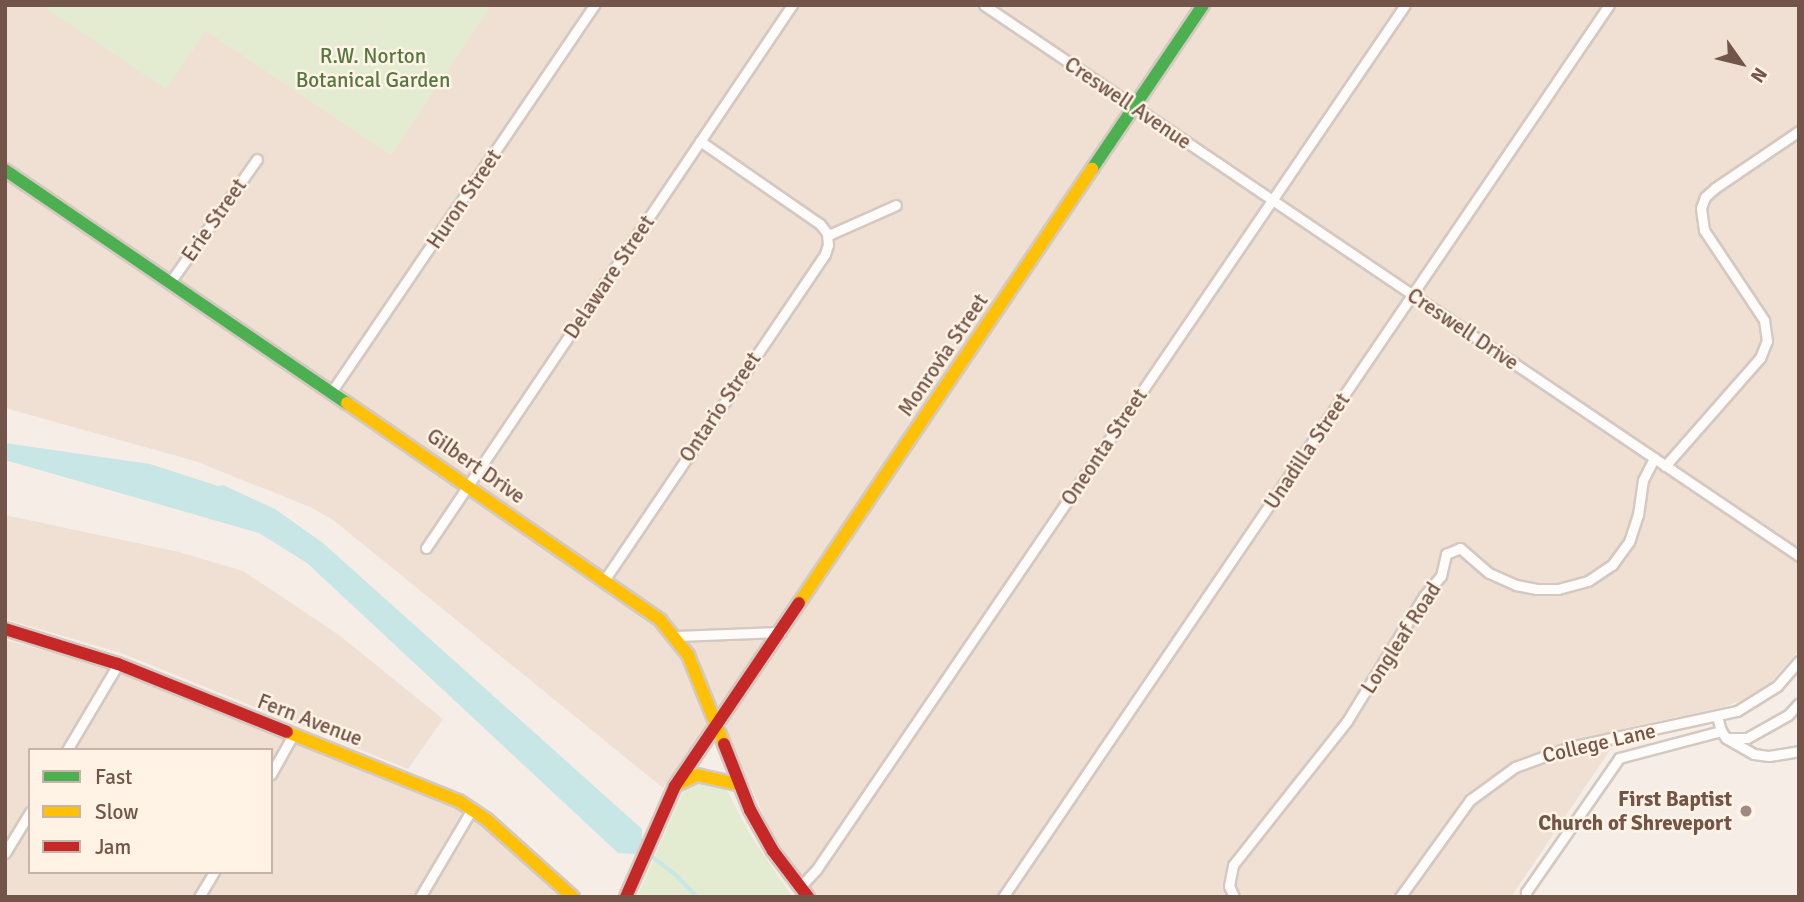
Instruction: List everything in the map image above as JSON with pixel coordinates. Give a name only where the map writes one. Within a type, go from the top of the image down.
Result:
[{"type":"street","name":"Huron Street","points":[[332,391],[594,5]]},
{"type":"street","name":"Delaware Street","points":[[426,548],[792,5]]},
{"type":"street","name":"Monrovia Street","points":[[629,891],[675,786],[1203,5]]},
{"type":"street","name":"Oneonta Street","points":[[804,892],[1405,5]]},
{"type":"street","name":"Unadilla Street","points":[[1003,897],[1609,5]]},
{"type":"street","name":"Creswell Avenue","points":[[991,7],[1272,200]]},
{"type":"street","points":[[1665,466],[1760,358],[1767,341],[1764,320],[1704,230],[1701,208],[1705,197],[1798,132]]},
{"type":"street","points":[[700,141],[820,224],[827,233],[831,234],[896,205]]},
{"type":"street","name":"Erie Street","points":[[171,282],[257,159]]},
{"type":"street","name":"Gilbert Drive","points":[[5,170],[605,579],[675,636],[698,676],[737,785],[773,851],[804,892]]},
{"type":"street","name":"Creswell Drive","points":[[1272,200],[1654,458]]},
{"type":"street","name":"Ontario Street","points":[[605,579],[825,254],[828,245],[827,233]]},
{"type":"street","points":[[1654,458],[1799,556]]},
{"type":"street","name":"Longleaf Road","points":[[1234,897],[1229,886],[1233,865],[1347,721],[1424,596],[1441,576],[1446,554],[1460,548],[1489,573],[1516,585],[1536,589],[1558,589],[1588,581],[1612,565],[1629,542],[1638,515],[1643,480],[1654,458]]},
{"type":"street","name":"Fern Avenue","points":[[5,629],[118,664],[404,778],[472,809],[573,897]]},
{"type":"street","points":[[675,636],[781,632]]},
{"type":"street","name":"College Lane","points":[[1400,897],[1470,800],[1515,767],[1570,747],[1717,716],[1758,700],[1777,685],[1799,661]]},
{"type":"street","points":[[68,748],[118,664]]},
{"type":"street","points":[[1527,897],[1526,892],[1619,758],[1723,734],[1747,738],[1788,715],[1799,703]]},
{"type":"street","points":[[1717,716],[1723,734],[1754,754],[1769,756],[1799,751]]},
{"type":"street","points":[[273,770],[293,735]]},
{"type":"street","points":[[675,786],[697,775],[721,778],[737,785]]},
{"type":"street","points":[[420,897],[472,809]]},
{"type":"street","points":[[5,853],[28,815]]},
{"type":"street","points":[[199,897],[213,874]]},
{"type":"shaded area","points":[[5,5],[1799,5],[1799,650],[1768,685],[1742,700],[1724,707],[1625,728],[1511,897],[816,897],[770,830],[729,737],[722,706],[663,788],[332,519],[310,507],[195,461],[5,408]]},
{"type":"shaded area","points":[[5,515],[179,552],[243,571],[339,635],[443,719],[408,769],[121,653],[5,619]]},
{"type":"shaded area","points":[[5,640],[95,664],[459,809],[476,820],[559,897],[5,897]]},
{"type":"green space","name":"R.W. Norton Botanical Garden","points":[[41,5],[491,5],[391,155],[206,31],[166,89]]},
{"type":"green space","points":[[699,780],[721,783],[725,787],[751,836],[792,897],[637,897],[681,796],[690,783]]},
{"type":"water","points":[[5,443],[150,464],[218,486],[223,485],[275,509],[323,543],[642,829],[642,843],[635,854],[618,853],[307,563],[259,533],[5,460]]},
{"type":"waterway","points":[[649,854],[678,877],[697,897]]},
{"type":"traffic: fast","points":[[1092,169],[1203,5]]},
{"type":"traffic: fast","points":[[5,170],[347,403]]},
{"type":"traffic: slow","points":[[799,603],[1092,169]]},
{"type":"traffic: slow","points":[[347,403],[660,620],[688,655],[724,744]]},
{"type":"traffic: slow","points":[[287,732],[459,801],[486,819],[573,897]]},
{"type":"traffic: slow","points":[[678,784],[697,775],[737,784]]},
{"type":"traffic: jam","points":[[626,897],[675,786],[799,603]]},
{"type":"traffic: jam","points":[[5,629],[118,664],[287,732]]},
{"type":"traffic: jam","points":[[724,744],[750,810],[773,851],[808,897]]},
{"type":"place","name":"First Baptist Church of Shreveport","points":[[1746,811]]}]
